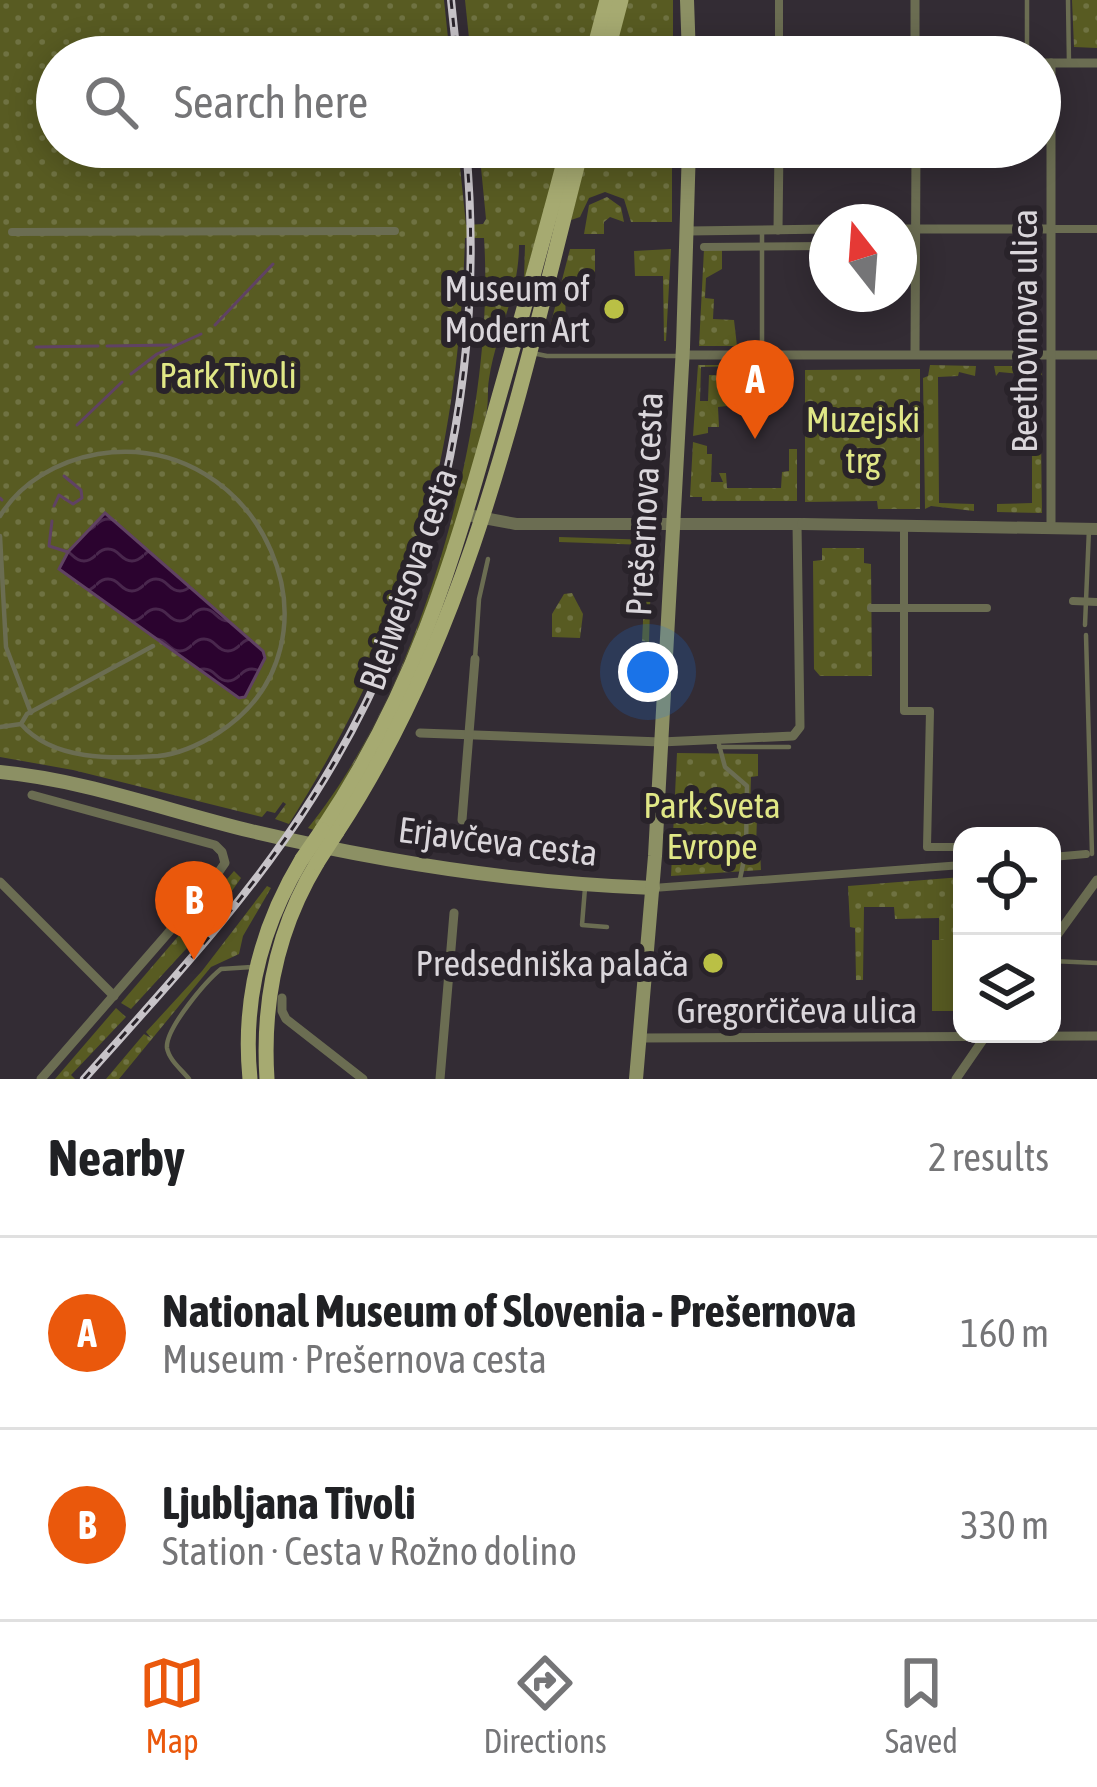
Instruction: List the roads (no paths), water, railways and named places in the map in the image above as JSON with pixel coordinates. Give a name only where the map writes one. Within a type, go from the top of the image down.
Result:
[{"type":"main road","points":[[598,36],[607,0]]},
{"type":"main road","points":[[612,36],[621,0]]},
{"type":"main road","points":[[687,0],[688,36]]},
{"type":"main road","name":"Bleiweisova cesta","points":[[250,1079],[248,1026],[264,969],[310,861],[375,774],[416,694],[484,519],[528,352],[564,168]]},
{"type":"main road","name":"Bleiweisova cesta","points":[[556,219],[574,168]]},
{"type":"main road","name":"Prešernova cesta","points":[[636,1079],[653,888],[689,168]]},
{"type":"main road","name":"Bleiweisova cesta","points":[[330,831],[405,687],[434,616],[550,244]]},
{"type":"main road","name":"Erjavčeva cesta","points":[[0,772],[96,790],[245,830],[415,863],[653,888]]},
{"type":"main road","name":"Bleiweisova cesta","points":[[264,969],[267,1079]]},
{"type":"street","points":[[779,0],[779,36]]},
{"type":"street","points":[[915,0],[915,36]]},
{"type":"street","points":[[1061,63],[1097,63]]},
{"type":"street","points":[[778,168],[778,230]]},
{"type":"street","points":[[916,168],[916,204]]},
{"type":"street","name":"Beethovnova ulica","points":[[1049,168],[1051,528]]},
{"type":"street","points":[[917,235],[1097,229]]},
{"type":"street","points":[[688,231],[809,230]]},
{"type":"street","points":[[12,232],[395,231]]},
{"type":"street","points":[[704,247],[809,246]]},
{"type":"street","points":[[915,312],[915,354]]},
{"type":"street","points":[[682,356],[1097,355]]},
{"type":"street","points":[[466,515],[516,524],[1093,529]]},
{"type":"street","points":[[420,733],[661,742],[789,737],[799,730],[800,524]]},
{"type":"street","points":[[904,524],[904,711],[929,711],[928,847],[953,847]]},
{"type":"street","points":[[1073,602],[1097,602]]},
{"type":"street","points":[[871,608],[987,608]]},
{"type":"street","points":[[462,820],[475,659]]},
{"type":"street","points":[[32,795],[215,845],[224,863],[41,1079]]},
{"type":"street","points":[[1061,856],[1092,855]]},
{"type":"street","name":"Erjavčeva cesta","points":[[653,888],[953,866]]},
{"type":"street","points":[[1058,935],[1097,880]]},
{"type":"street","points":[[0,882],[114,996]]},
{"type":"street","points":[[440,1079],[454,913]]},
{"type":"street","points":[[282,998],[286,1019],[363,1079]]},
{"type":"street","name":"Gregorčičeva ulica","points":[[640,1038],[953,1035]]},
{"type":"street","name":"Gregorčičeva ulica","points":[[1061,1036],[1097,1036]]},
{"type":"street","points":[[956,1079],[981,1043]]},
{"type":"lane","points":[[1027,0],[1027,36]]},
{"type":"lane","points":[[1069,0],[1069,63]]},
{"type":"lane","points":[[762,230],[762,355]]},
{"type":"lane","points":[[528,352],[682,356]]},
{"type":"lane","points":[[0,516],[23,488],[54,468],[101,454],[160,456],[202,472],[248,510],[271,548],[282,591],[278,647],[257,695],[242,716],[193,747],[165,755],[98,758],[54,745],[20,724]]},
{"type":"lane","points":[[1085,625],[1093,529]]},
{"type":"lane","points":[[0,536],[6,647],[31,712]]},
{"type":"lane","points":[[475,659],[479,599],[488,559]]},
{"type":"lane","points":[[1086,635],[1092,855]]},
{"type":"lane","points":[[0,727],[20,724],[31,712],[153,646]]},
{"type":"lane","points":[[1086,685],[1097,685]]},
{"type":"lane","points":[[738,884],[746,850],[747,786],[724,767],[719,742],[789,747]]},
{"type":"lane","points":[[1088,751],[1097,750]]},
{"type":"lane","points":[[585,883],[582,925],[607,926]]},
{"type":"lane","points":[[1061,961],[1097,963]]},
{"type":"lane","points":[[189,1079],[167,1044],[195,996],[220,968],[264,969]]},
{"type":"water","points":[[105,513],[263,651],[265,658],[245,697],[239,698],[59,569],[68,552]]},
{"type":"waterway","points":[[215,325],[273,264]]},
{"type":"waterway","points":[[131,374],[157,354],[201,334]]},
{"type":"waterway","points":[[107,346],[171,345]]},
{"type":"waterway","points":[[36,347],[98,346]]},
{"type":"waterway","points":[[77,425],[122,382]]},
{"type":"waterway","points":[[54,506],[59,495],[73,504],[82,498],[81,490],[64,476]]},
{"type":"waterway","points":[[52,521],[49,546],[68,552]]},
{"type":"railway","points":[[451,0],[455,36]]},
{"type":"railway","points":[[84,1079],[204,943],[288,835],[356,722],[392,645],[444,485],[460,402],[471,233],[467,168]]},
{"type":"place","name":"Museum of Modern Art","points":[[614,309]]},
{"type":"place","name":"National Museum of Slovenia - Prešernova","points":[[755,439]]},
{"type":"place","name":"Ljubljana Tivoli","points":[[194,960]]},
{"type":"place","name":"Predsedniška palača","points":[[713,963]]},
{"type":"park label","name":"Park Tivoli","points":[[228,375]]},
{"type":"park label","name":"Muzejski trg","points":[[863,440]]},
{"type":"park label","name":"Park Sveta Evrope","points":[[712,826]]}]
